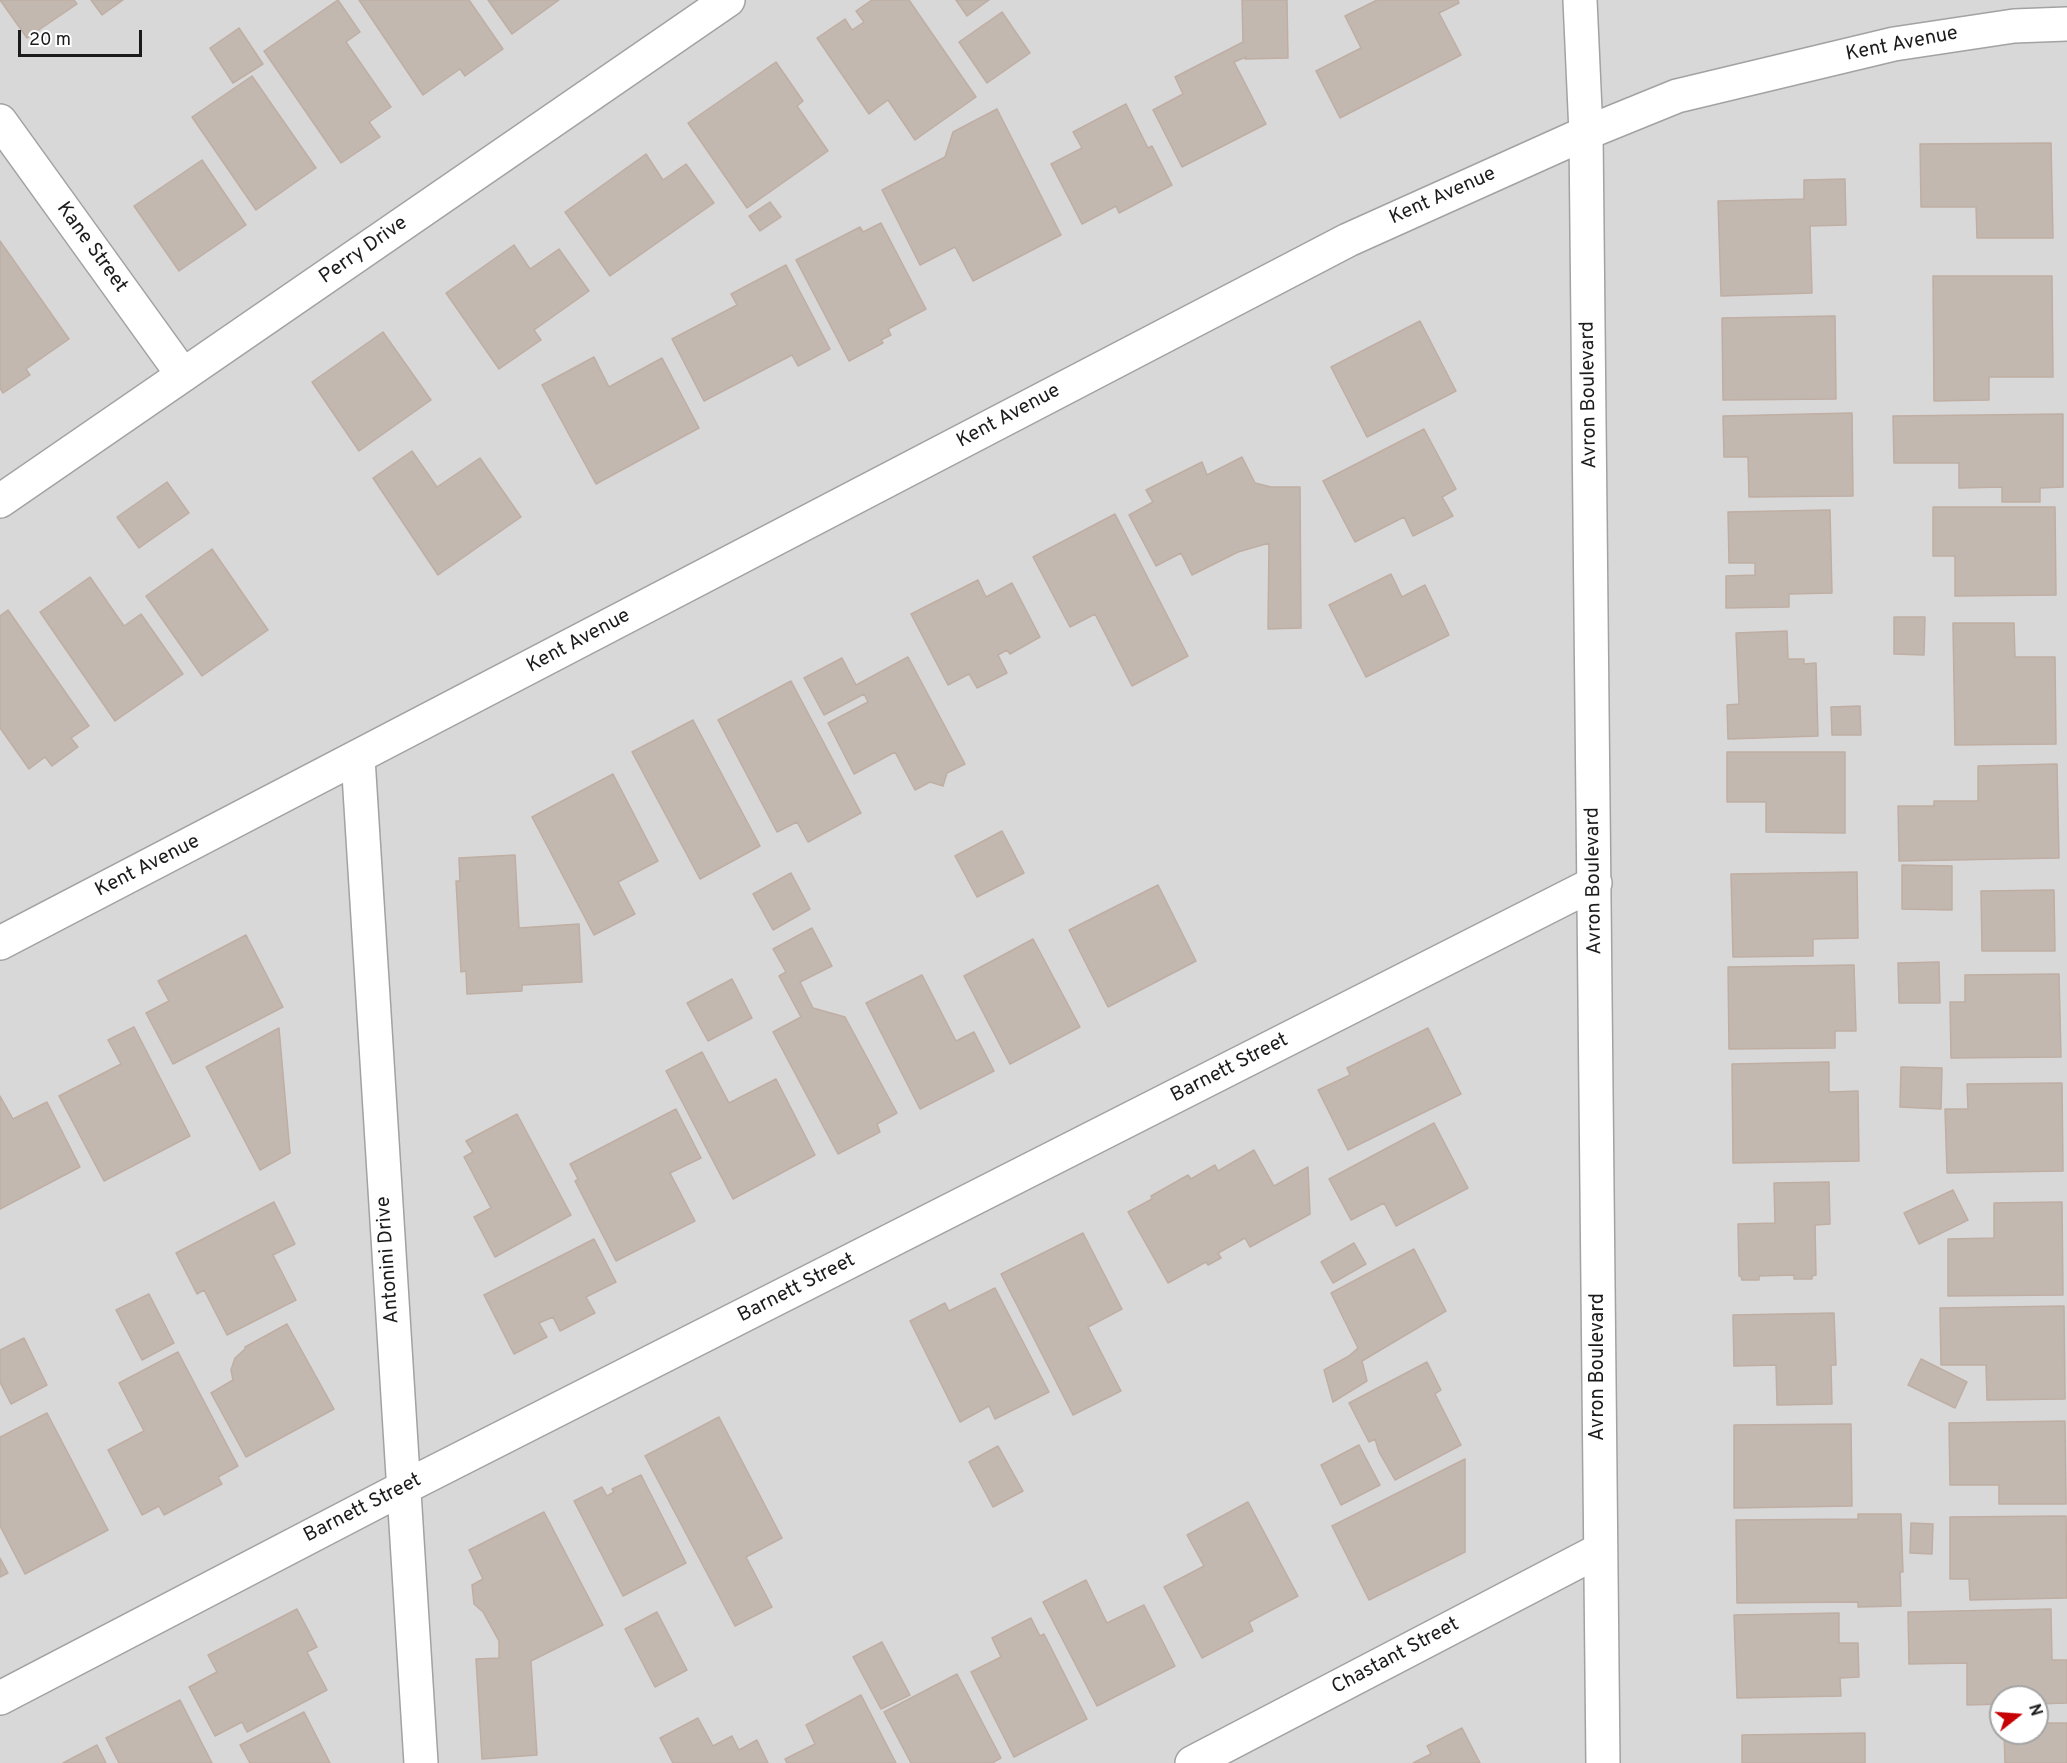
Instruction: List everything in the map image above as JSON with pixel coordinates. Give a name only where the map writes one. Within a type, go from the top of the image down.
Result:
[{"type":"street","name":"Perry Drive","points":[[0,501],[728,0]]},
{"type":"street","name":"Avron Boulevard","points":[[1580,0],[1586,133],[1603,1763]]},
{"type":"street","name":"Kent Avenue","points":[[0,944],[1348,240],[1586,133],[1677,96],[1894,44],[2014,26],[2067,24]]},
{"type":"street","name":"Kane Street","points":[[0,121],[183,375]]},
{"type":"street","name":"Antonini Drive","points":[[358,758],[421,1763]]},
{"type":"street","name":"Barnett Street","points":[[0,1698],[403,1488],[1595,883]]},
{"type":"street","name":"Chastant Street","points":[[1192,1763],[1600,1550]]},
{"type":"shaded area","points":[[0,0],[2067,0],[2067,1763],[0,1763]]},
{"type":"building","points":[[0,0],[74,0],[77,4],[27,38]]},
{"type":"building","points":[[91,0],[123,0],[102,15]]},
{"type":"building","points":[[338,0],[360,32],[346,42],[391,107],[369,122],[380,137],[341,163],[264,51]]},
{"type":"building","points":[[359,0],[469,0],[503,49],[465,76],[460,69],[423,95]]},
{"type":"building","points":[[488,0],[559,0],[512,34]]},
{"type":"building","points":[[872,0],[909,0],[976,97],[915,140],[888,100],[869,114],[817,38],[845,19],[852,30],[864,22],[856,11]]},
{"type":"building","points":[[956,0],[989,0],[967,16]]},
{"type":"building","points":[[1242,0],[1287,0],[1288,58],[1245,59],[1246,57],[1234,62],[1266,124],[1182,167],[1153,110],[1183,94],[1175,77],[1243,42]]},
{"type":"building","points":[[1377,0],[1458,0],[1459,3],[1439,13],[1461,55],[1340,118],[1316,71],[1361,48],[1345,16]]},
{"type":"building","points":[[1002,12],[1030,53],[987,83],[959,42]]},
{"type":"building","points":[[239,28],[263,64],[233,83],[210,48]]},
{"type":"building","points":[[776,62],[803,101],[797,106],[828,151],[747,208],[688,123]]},
{"type":"building","points":[[252,76],[316,168],[256,210],[192,117]]},
{"type":"building","points":[[1126,104],[1148,148],[1152,146],[1172,185],[1119,213],[1116,206],[1082,224],[1051,164],[1082,148],[1073,132]]},
{"type":"building","points":[[997,109],[1061,235],[973,281],[955,247],[920,265],[882,190],[945,157],[953,132]]},
{"type":"building","points":[[2051,143],[2053,238],[1977,238],[1976,207],[1921,207],[1920,144]]},
{"type":"building","points":[[646,154],[663,180],[686,164],[714,203],[610,276],[565,212]]},
{"type":"building","points":[[202,160],[246,225],[179,271],[134,206]]},
{"type":"building","points":[[1845,179],[1846,225],[1810,226],[1812,293],[1721,296],[1718,201],[1804,199],[1804,180]]},
{"type":"building","points":[[770,202],[781,217],[760,231],[749,216]]},
{"type":"building","points":[[881,223],[926,309],[888,329],[891,335],[881,340],[883,343],[849,361],[796,260],[860,227],[863,232]]},
{"type":"building","points":[[0,241],[69,339],[26,369],[30,375],[3,393],[0,388]]},
{"type":"building","points":[[514,245],[530,269],[559,249],[589,291],[534,330],[541,340],[499,369],[446,293]]},
{"type":"building","points":[[786,265],[830,349],[798,366],[792,355],[704,401],[672,339],[737,305],[731,294]]},
{"type":"building","points":[[1933,276],[2052,276],[2053,377],[1989,377],[1989,400],[1934,401]]},
{"type":"building","points":[[1835,316],[1836,399],[1723,400],[1722,318]]},
{"type":"building","points":[[1420,321],[1456,391],[1367,437],[1331,367]]},
{"type":"building","points":[[383,332],[431,400],[359,451],[312,382]]},
{"type":"building","points":[[594,357],[609,387],[662,358],[699,428],[596,484],[542,385]]},
{"type":"building","points":[[1852,413],[1853,496],[1749,497],[1748,457],[1724,457],[1723,416]]},
{"type":"building","points":[[2063,414],[2063,487],[2040,488],[2040,502],[2002,502],[2002,487],[1959,488],[1959,463],[1894,463],[1893,416]]},
{"type":"building","points":[[1424,429],[1456,489],[1442,497],[1453,516],[1413,536],[1404,517],[1355,542],[1323,481]]},
{"type":"building","points":[[412,451],[437,487],[480,458],[521,517],[438,575],[373,478]]},
{"type":"building","points":[[1242,457],[1255,483],[1271,487],[1300,487],[1301,628],[1268,629],[1269,543],[1238,552],[1192,575],[1181,553],[1156,566],[1129,515],[1153,502],[1146,490],[1202,462],[1207,475]]},
{"type":"building","points":[[167,482],[189,513],[139,548],[117,517]]},
{"type":"building","points":[[1933,507],[2055,507],[2056,595],[1955,596],[1955,556],[1933,556]]},
{"type":"building","points":[[1830,510],[1832,593],[1789,594],[1789,607],[1726,608],[1726,576],[1755,575],[1755,563],[1729,563],[1728,512]]},
{"type":"building","points":[[1115,514],[1188,656],[1132,686],[1095,614],[1070,627],[1033,557]]},
{"type":"building","points":[[212,549],[268,630],[202,676],[146,596]]},
{"type":"building","points":[[1391,574],[1402,597],[1425,585],[1449,635],[1366,677],[1329,605]]},
{"type":"building","points":[[90,577],[124,626],[141,614],[183,674],[115,721],[40,612]]},
{"type":"building","points":[[978,580],[986,597],[1012,583],[1040,637],[1010,654],[1007,650],[998,655],[1007,673],[977,688],[969,674],[948,685],[911,614]]},
{"type":"building","points":[[8,610],[89,726],[71,738],[78,747],[52,766],[45,757],[29,769],[0,728],[0,616]]},
{"type":"building","points":[[1894,617],[1925,617],[1924,655],[1894,654]]},
{"type":"building","points":[[1953,623],[2014,623],[2015,657],[2055,657],[2056,744],[1955,745]]},
{"type":"building","points":[[1787,631],[1788,659],[1804,659],[1804,664],[1816,663],[1818,736],[1728,739],[1727,705],[1739,704],[1736,633]]},
{"type":"building","points":[[908,657],[965,764],[947,773],[943,786],[930,782],[915,790],[895,752],[854,774],[828,723],[868,702],[864,694],[824,715],[804,678],[842,658],[856,685]]},
{"type":"building","points":[[791,681],[861,813],[808,842],[797,822],[777,832],[718,720]]},
{"type":"building","points":[[1860,706],[1861,735],[1832,735],[1831,707]]},
{"type":"building","points":[[693,720],[760,846],[700,879],[632,752]]},
{"type":"building","points":[[1727,752],[1845,752],[1845,833],[1766,832],[1766,802],[1727,802]]},
{"type":"building","points":[[2057,764],[2059,858],[1899,861],[1898,806],[1934,806],[1934,801],[1978,801],[1978,766]]},
{"type":"building","points":[[613,774],[658,861],[618,882],[635,914],[594,935],[532,817]]},
{"type":"building","points":[[1002,831],[1024,873],[977,897],[955,856]]},
{"type":"building","points":[[515,855],[519,928],[579,924],[582,982],[522,985],[522,991],[467,994],[466,971],[461,972],[456,881],[460,881],[459,858]]},
{"type":"building","points":[[1902,865],[1952,866],[1952,910],[1902,909]]},
{"type":"building","points":[[1857,872],[1858,938],[1813,939],[1813,956],[1733,957],[1731,874]]},
{"type":"building","points":[[791,873],[810,909],[773,930],[753,894]]},
{"type":"building","points":[[1158,885],[1196,961],[1108,1007],[1069,930]]},
{"type":"building","points":[[2054,890],[2055,951],[1982,951],[1981,891]]},
{"type":"building","points":[[812,928],[832,966],[800,982],[813,1008],[845,1017],[897,1113],[877,1124],[880,1132],[838,1154],[773,1032],[801,1017],[779,976],[786,972],[773,949]]},
{"type":"building","points":[[246,935],[283,1007],[173,1064],[146,1013],[169,1001],[158,981]]},
{"type":"building","points":[[1033,939],[1080,1027],[1010,1064],[964,976]]},
{"type":"building","points":[[1939,962],[1940,1003],[1899,1003],[1898,963]]},
{"type":"building","points":[[1854,965],[1856,1031],[1835,1031],[1835,1048],[1729,1049],[1728,967]]},
{"type":"building","points":[[2059,974],[2061,1057],[1951,1058],[1950,1002],[1965,1002],[1965,975]]},
{"type":"building","points":[[922,975],[956,1041],[974,1032],[994,1071],[920,1109],[866,1003]]},
{"type":"building","points":[[732,979],[752,1018],[708,1041],[687,1003]]},
{"type":"building","points":[[134,1027],[190,1136],[104,1181],[59,1096],[121,1064],[108,1040]]},
{"type":"building","points":[[279,1028],[290,1153],[260,1170],[206,1067]]},
{"type":"building","points":[[1428,1028],[1461,1094],[1348,1150],[1318,1090],[1350,1075],[1347,1068]]},
{"type":"building","points":[[702,1052],[729,1103],[776,1079],[815,1155],[733,1199],[666,1071]]},
{"type":"building","points":[[1829,1062],[1829,1092],[1858,1091],[1859,1161],[1733,1163],[1732,1064]]},
{"type":"building","points":[[1901,1067],[1942,1068],[1941,1109],[1900,1107]]},
{"type":"building","points":[[2062,1083],[2063,1171],[1947,1173],[1945,1109],[1968,1109],[1967,1084]]},
{"type":"building","points":[[0,1096],[13,1119],[47,1102],[80,1167],[0,1209]]},
{"type":"building","points":[[676,1109],[701,1158],[670,1173],[695,1221],[616,1261],[575,1181],[578,1179],[570,1164]]},
{"type":"building","points":[[517,1114],[571,1215],[495,1257],[474,1217],[491,1208],[464,1157],[473,1152],[466,1141]]},
{"type":"building","points":[[1434,1123],[1468,1188],[1396,1226],[1384,1203],[1351,1220],[1329,1179]]},
{"type":"building","points":[[1254,1150],[1274,1186],[1308,1167],[1310,1214],[1250,1247],[1245,1238],[1218,1253],[1221,1258],[1208,1265],[1206,1262],[1168,1283],[1128,1212],[1188,1175],[1191,1179],[1215,1165],[1218,1171]]},
{"type":"building","points":[[1829,1182],[1830,1224],[1815,1225],[1816,1275],[1812,1276],[1812,1279],[1794,1279],[1794,1275],[1759,1276],[1759,1280],[1742,1280],[1739,1276],[1738,1224],[1775,1223],[1774,1183]]},
{"type":"building","points":[[1953,1190],[1968,1220],[1919,1244],[1904,1213]]},
{"type":"building","points":[[274,1202],[295,1244],[273,1255],[296,1300],[227,1335],[204,1290],[197,1294],[176,1253]]},
{"type":"building","points":[[2062,1202],[2063,1295],[1948,1296],[1948,1239],[1994,1238],[1994,1203]]},
{"type":"building","points":[[1083,1233],[1122,1309],[1088,1327],[1121,1391],[1073,1415],[1001,1274]]},
{"type":"building","points":[[594,1239],[616,1282],[586,1297],[595,1313],[560,1331],[553,1317],[539,1323],[547,1337],[514,1354],[484,1295]]},
{"type":"building","points":[[1354,1243],[1366,1264],[1333,1283],[1321,1262]]},
{"type":"building","points":[[1414,1249],[1446,1311],[1362,1361],[1367,1381],[1333,1402],[1324,1370],[1349,1356],[1358,1348],[1331,1293]]},
{"type":"building","points":[[995,1288],[1049,1392],[995,1419],[989,1406],[960,1422],[910,1321],[945,1303],[949,1311]]},
{"type":"building","points":[[149,1294],[174,1343],[142,1360],[116,1310]]},
{"type":"building","points":[[2064,1306],[2065,1399],[1987,1400],[1986,1365],[1941,1365],[1940,1308]]},
{"type":"building","points":[[1834,1313],[1836,1365],[1831,1365],[1832,1404],[1777,1405],[1776,1365],[1734,1366],[1733,1315]]},
{"type":"building","points":[[287,1324],[334,1409],[246,1457],[211,1393],[233,1380],[231,1370],[235,1358],[245,1347]]},
{"type":"building","points":[[24,1338],[47,1385],[11,1404],[0,1382],[0,1350]]},
{"type":"building","points":[[178,1352],[238,1466],[218,1477],[222,1484],[164,1515],[159,1506],[142,1515],[108,1450],[144,1431],[119,1383]]},
{"type":"building","points":[[1921,1359],[1967,1382],[1955,1408],[1908,1385]]},
{"type":"building","points":[[1427,1362],[1441,1390],[1435,1394],[1461,1445],[1395,1480],[1379,1452],[1375,1439],[1369,1442],[1349,1403]]},
{"type":"building","points":[[47,1413],[108,1530],[25,1574],[0,1526],[0,1437]]},
{"type":"building","points":[[719,1417],[782,1538],[746,1557],[772,1607],[735,1626],[645,1456]]},
{"type":"building","points":[[2065,1421],[2066,1504],[1999,1504],[1999,1485],[1950,1485],[1949,1423]]},
{"type":"building","points":[[1851,1424],[1852,1506],[1734,1508],[1734,1425]]},
{"type":"building","points":[[1359,1445],[1380,1485],[1341,1505],[1321,1465]]},
{"type":"building","points":[[998,1446],[1023,1491],[993,1507],[969,1462]]},
{"type":"building","points":[[1465,1459],[1465,1552],[1369,1600],[1332,1526]]},
{"type":"building","points":[[641,1475],[686,1563],[623,1596],[574,1501],[602,1487],[607,1496],[614,1492],[612,1489]]},
{"type":"building","points":[[1248,1502],[1298,1596],[1249,1622],[1253,1631],[1202,1658],[1164,1587],[1204,1566],[1187,1535]]},
{"type":"building","points":[[544,1512],[603,1625],[531,1661],[537,1755],[482,1759],[476,1659],[499,1658],[499,1641],[483,1612],[474,1604],[472,1585],[483,1579],[469,1550]]},
{"type":"building","points":[[1858,1514],[1901,1514],[1903,1572],[1900,1572],[1901,1606],[1858,1607],[1858,1602],[1737,1603],[1736,1520],[1858,1519]]},
{"type":"building","points":[[2066,1516],[2067,1598],[1970,1600],[1969,1579],[1950,1579],[1950,1517]]},
{"type":"building","points":[[1911,1523],[1933,1524],[1932,1554],[1910,1553]]},
{"type":"building","points":[[0,1558],[8,1573],[0,1577]]},
{"type":"building","points":[[1086,1580],[1107,1623],[1144,1605],[1175,1666],[1097,1706],[1043,1602]]},
{"type":"building","points":[[297,1609],[317,1647],[307,1652],[327,1690],[247,1732],[242,1722],[215,1736],[189,1687],[217,1672],[208,1655]]},
{"type":"building","points":[[2051,1609],[2052,1660],[2067,1660],[2067,1703],[2049,1704],[2049,1685],[1989,1685],[1989,1704],[1967,1705],[1967,1663],[1909,1664],[1908,1612]]},
{"type":"building","points":[[657,1612],[687,1670],[655,1687],[625,1629]]},
{"type":"building","points":[[1839,1613],[1839,1643],[1858,1643],[1859,1677],[1840,1678],[1841,1696],[1737,1698],[1734,1615]]},
{"type":"building","points":[[1031,1618],[1040,1636],[1044,1634],[1087,1719],[1014,1757],[971,1672],[1001,1657],[992,1638]]},
{"type":"building","points":[[882,1642],[910,1695],[881,1709],[853,1657]]},
{"type":"building","points":[[957,1674],[1001,1758],[992,1763],[911,1763],[884,1712]]},
{"type":"building","points":[[861,1695],[896,1763],[787,1763],[785,1759],[815,1744],[806,1725]]},
{"type":"building","points":[[180,1700],[212,1763],[119,1763],[106,1738]]},
{"type":"building","points":[[304,1712],[330,1763],[250,1763],[240,1745]]},
{"type":"building","points":[[698,1718],[713,1746],[732,1736],[739,1750],[757,1740],[768,1763],[673,1763],[660,1738]]},
{"type":"building","points":[[2049,1723],[2067,1723],[2067,1763],[2005,1763],[2004,1745],[2049,1745]]},
{"type":"building","points":[[1462,1728],[1480,1763],[1413,1763],[1431,1754],[1427,1746]]},
{"type":"building","points":[[1865,1733],[1865,1763],[1742,1763],[1742,1735]]},
{"type":"building","points":[[97,1745],[106,1763],[63,1763]]}]
